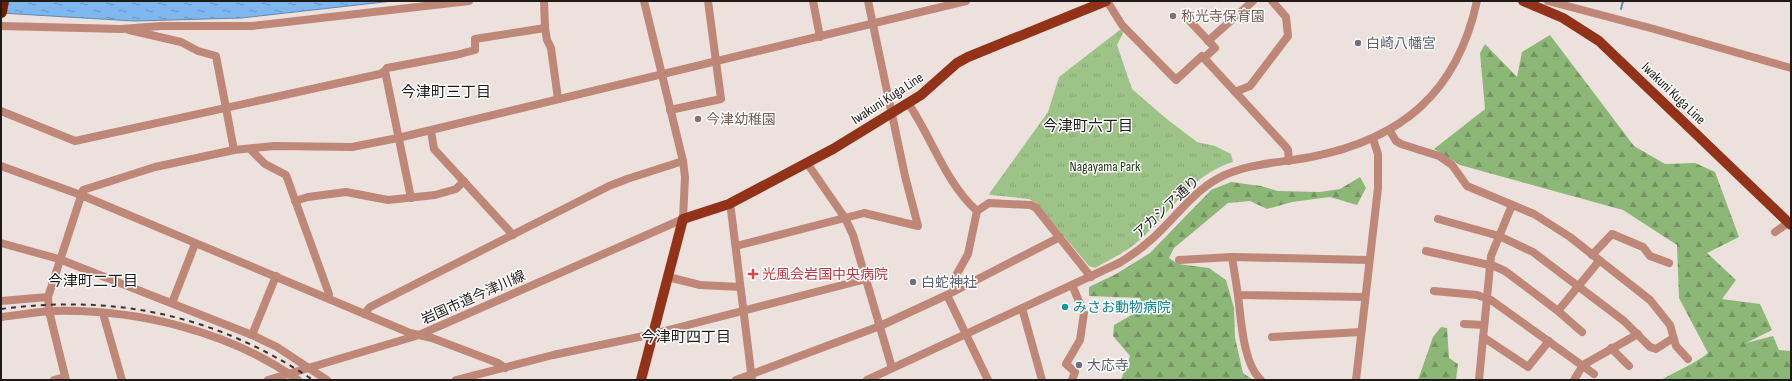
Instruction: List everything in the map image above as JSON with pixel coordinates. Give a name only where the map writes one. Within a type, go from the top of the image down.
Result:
[{"type":"highway","points":[[1,12],[3,1]]},
{"type":"main road","name":"Iwakuni Kuga Line","points":[[683,220],[729,204],[807,163],[921,95],[957,63],[968,57],[1107,1]]},
{"type":"main road","name":"Iwakuni Kuga Line","points":[[1530,2],[1563,18],[1599,41],[1790,224]]},
{"type":"main road","points":[[642,380],[683,220]]},
{"type":"street","points":[[1,26],[121,28],[161,26],[252,26],[469,1]]},
{"type":"street","points":[[544,1],[545,28],[547,40],[551,48],[558,99]]},
{"type":"street","points":[[644,1],[683,161],[685,177],[683,220]]},
{"type":"street","points":[[670,110],[721,99],[708,1]]},
{"type":"street","points":[[813,1],[820,37]]},
{"type":"street","points":[[736,246],[864,213],[918,226],[905,176],[868,1]]},
{"type":"street","points":[[54,380],[66,378],[49,311],[48,297],[83,190],[155,167],[234,150],[274,146],[352,147],[431,131],[966,1]]},
{"type":"street","points":[[1107,1],[1122,25],[1176,80],[1202,56],[1204,58],[1215,48],[1186,16]]},
{"type":"street","points":[[1208,41],[1254,1]]},
{"type":"street","points":[[1235,92],[1250,86],[1288,36],[1286,17],[1272,1]]},
{"type":"street","name":"アカシア通り","points":[[867,380],[1091,277],[1136,252],[1200,192],[1217,179],[1234,171],[1328,153],[1373,139],[1390,131],[1427,102],[1449,74],[1467,37],[1477,1]]},
{"type":"street","points":[[1548,1],[1791,68]]},
{"type":"street","points":[[121,28],[181,42],[198,51],[216,56],[234,150]]},
{"type":"street","points":[[1,111],[75,141],[380,74],[387,68],[475,50],[475,39],[545,28]]},
{"type":"street","points":[[1204,58],[1285,146],[1288,150],[1289,161]]},
{"type":"street","points":[[385,71],[411,198]]},
{"type":"street","points":[[908,103],[933,150],[957,187],[977,211]]},
{"type":"street","points":[[431,131],[434,149],[513,235]]},
{"type":"street","points":[[1390,131],[1396,141],[1401,144],[1439,156],[1452,165],[1467,186],[1534,214],[1554,226],[1599,262],[1628,282],[1658,308],[1670,325],[1676,346],[1688,359]]},
{"type":"street","points":[[1356,380],[1378,188],[1378,154],[1373,139]]},
{"type":"street","points":[[250,148],[265,164],[286,175],[329,294],[328,298]]},
{"type":"street","points":[[364,314],[370,307],[627,178],[683,161]]},
{"type":"street","points":[[807,163],[845,218],[853,235],[892,368]]},
{"type":"street","points":[[1,166],[81,195],[364,314],[498,363],[505,368]]},
{"type":"street","points":[[296,201],[308,197],[346,192],[388,200],[411,198],[449,192],[456,189],[464,181]]},
{"type":"street","points":[[988,380],[966,334],[950,293],[953,281],[968,254],[977,211],[989,203],[1031,205],[1036,208],[1091,277]]},
{"type":"street","points":[[729,204],[736,246],[751,378]]},
{"type":"street","points":[[1481,379],[1483,337],[1491,256],[1512,205]]},
{"type":"street","points":[[1438,219],[1499,236],[1533,252],[1624,321],[1650,347],[1656,348],[1673,338]]},
{"type":"street","name":"岩国市道今津川線","points":[[272,379],[419,335],[683,220]]},
{"type":"street","points":[[1775,232],[1790,224]]},
{"type":"street","points":[[1592,256],[1612,234],[1643,247],[1650,256],[1669,263]]},
{"type":"street","points":[[736,380],[751,378],[880,326],[950,293],[1060,237]]},
{"type":"street","points":[[1,243],[59,260],[252,335],[277,347],[327,380]]},
{"type":"street","points":[[172,303],[195,244]]},
{"type":"street","points":[[1426,251],[1490,265],[1505,272],[1558,311],[1582,332]]},
{"type":"street","points":[[1179,260],[1232,257],[1369,260]]},
{"type":"street","points":[[1232,257],[1244,340],[1251,366],[1261,380]]},
{"type":"street","points":[[1558,311],[1599,262]]},
{"type":"street","points":[[252,335],[276,276]]},
{"type":"street","points":[[668,277],[700,285],[740,287]]},
{"type":"street","points":[[456,380],[482,377],[505,368],[553,355],[653,334],[743,312],[866,279]]},
{"type":"street","points":[[1072,285],[1084,313],[1080,340],[1066,364],[1075,372],[1072,380]]},
{"type":"street","points":[[1434,291],[1487,297],[1594,374]]},
{"type":"street","points":[[1238,295],[1365,297]]},
{"type":"street","points":[[1,301],[48,297]]},
{"type":"street","points":[[1022,308],[1042,380]]},
{"type":"street","points":[[1,317],[49,311],[104,313],[154,320],[216,338],[243,350],[298,380]]},
{"type":"street","points":[[104,313],[122,380]]},
{"type":"street","points":[[1464,324],[1484,326]]},
{"type":"street","points":[[1272,336],[1362,332]]},
{"type":"street","points":[[1574,380],[1583,365],[1638,334]]},
{"type":"street","points":[[1483,337],[1528,367],[1549,341]]},
{"type":"street","points":[[1611,348],[1629,366]]},
{"type":"green space","name":"Nagayama Park","points":[[1121,29],[1124,31],[1117,45],[1132,89],[1168,120],[1197,142],[1215,146],[1231,154],[1233,162],[1219,167],[1207,174],[1185,192],[1141,239],[1122,253],[1095,268],[1089,266],[1036,203],[1029,199],[989,194],[1048,112],[1059,77]]},
{"type":"green space","points":[[1550,35],[1634,146],[1665,164],[1695,163],[1715,172],[1739,237],[1707,253],[1736,280],[1722,299],[1760,304],[1772,330],[1746,343],[1773,336],[1779,350],[1791,351],[1791,380],[1661,380],[1708,353],[1679,298],[1677,245],[1623,210],[1460,165],[1434,149],[1485,109],[1480,53],[1485,44],[1517,77],[1522,52]]},
{"type":"green space","points":[[1360,177],[1366,188],[1357,205],[1330,197],[1292,202],[1267,209],[1250,201],[1228,203],[1174,248],[1169,258],[1178,264],[1209,268],[1226,280],[1234,308],[1235,338],[1243,373],[1253,380],[1121,380],[1130,356],[1113,336],[1114,325],[1144,308],[1140,298],[1089,296],[1089,287],[1116,274],[1150,253],[1211,190],[1231,182],[1261,186],[1278,191],[1320,192],[1340,189]]},
{"type":"green space","points":[[1441,327],[1447,328],[1449,358],[1458,364],[1456,380],[1418,380],[1433,337]]},
{"type":"water","points":[[1,1],[393,1],[241,18],[134,21],[1,13]]},
{"type":"waterway","points":[[1621,9],[1623,1]]},
{"type":"railway","points":[[1,309],[43,305],[85,305],[125,308],[164,314],[202,325],[240,339],[313,380]]},
{"type":"place","name":"称光寺保育園","points":[[1173,16]]},
{"type":"place","name":"白崎八幡宮","points":[[1358,43]]},
{"type":"place","name":"今津幼稚園","points":[[698,119]]},
{"type":"place","name":"光風会岩国中央病院","points":[[753,274]]},
{"type":"place","name":"白蛇神社","points":[[913,282]]},
{"type":"place","name":"みさお動物病院","points":[[1065,307]]},
{"type":"place","name":"大応寺","points":[[1079,365]]},
{"type":"district","name":"今津町三丁目","points":[[446,92]]},
{"type":"district","name":"今津町六丁目","points":[[1088,126]]},
{"type":"district","name":"今津町二丁目","points":[[93,281]]},
{"type":"district","name":"今津町四丁目","points":[[686,337]]}]
